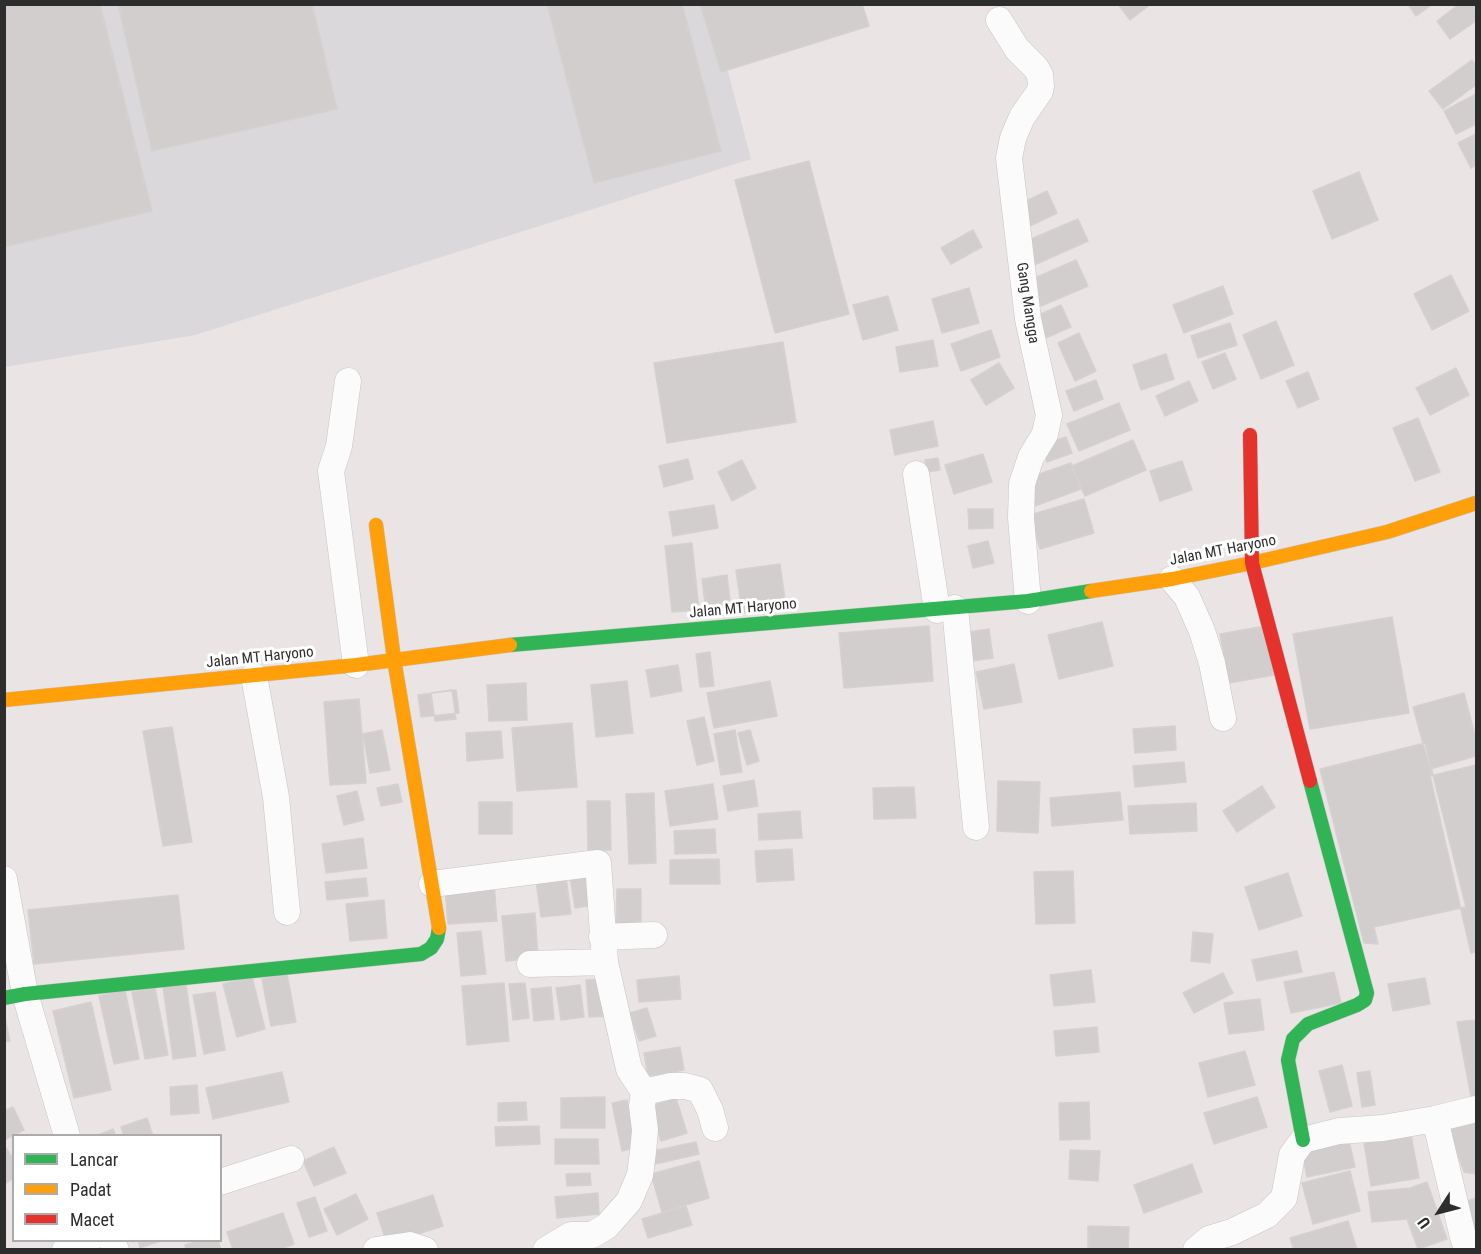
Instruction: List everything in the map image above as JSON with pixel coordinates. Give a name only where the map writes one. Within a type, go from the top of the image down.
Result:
[{"type":"street","name":"Gang Mangga","points":[[999,20],[1017,49],[1036,68],[1040,75],[1041,86],[1022,117],[1013,138],[1009,158],[1028,319],[1049,415],[1045,434],[1031,457],[1022,484],[1021,518],[1028,601]]},
{"type":"street","points":[[348,381],[339,446],[331,471],[356,665]]},
{"type":"street","points":[[1250,435],[1252,563],[1367,993],[1365,1000],[1357,1005],[1308,1024],[1293,1039],[1288,1060],[1303,1140]]},
{"type":"street","points":[[916,474],[946,609],[976,827]]},
{"type":"street","name":"Jalan MT Haryono","points":[[4,700],[356,665],[480,648],[1028,601],[1172,579],[1252,563],[1387,532],[1476,503]]},
{"type":"street","points":[[15,996],[421,954],[430,948],[436,939],[440,925],[394,659],[376,525]]},
{"type":"street","points":[[1172,579],[1187,597],[1202,631],[1212,663],[1223,718]]},
{"type":"street","points":[[254,676],[276,797],[286,912]]},
{"type":"street","points":[[432,884],[598,863],[603,949],[629,1069],[644,1092],[642,1106],[645,1130],[644,1152],[640,1175],[629,1201],[607,1226],[592,1235],[571,1235],[546,1250]]},
{"type":"street","points":[[4,879],[15,996],[66,1134]]},
{"type":"street","points":[[530,964],[603,949],[654,935]]},
{"type":"street","points":[[644,1092],[671,1086],[685,1086],[700,1090],[716,1128]]},
{"type":"street","points":[[1196,1250],[1209,1239],[1232,1232],[1267,1215],[1284,1198],[1292,1155],[1303,1140],[1339,1131],[1383,1128],[1435,1119],[1476,1109]]},
{"type":"street","points":[[1435,1119],[1468,1250]]},
{"type":"street","points":[[222,1181],[291,1159]]},
{"type":"street","points":[[65,1250],[84,1242]]},
{"type":"street","points":[[376,1250],[410,1245],[425,1250]]},
{"type":"shaded area","points":[[5,5],[845,5],[724,56],[751,159],[195,335],[5,367]]},
{"type":"building","points":[[4,4],[100,4],[152,211],[4,247]]},
{"type":"building","points":[[118,4],[312,4],[337,109],[152,151]]},
{"type":"building","points":[[547,4],[682,4],[721,151],[594,183]]},
{"type":"building","points":[[700,4],[862,4],[869,26],[721,72]]},
{"type":"building","points":[[1118,4],[1151,4],[1130,20]]},
{"type":"building","points":[[1408,4],[1433,4],[1416,16]]},
{"type":"building","points":[[1459,4],[1476,4],[1476,21],[1450,39],[1437,21]]},
{"type":"building","points":[[1472,60],[1476,66],[1476,85],[1443,109],[1429,91]]},
{"type":"building","points":[[1476,94],[1476,124],[1456,134],[1444,111]]},
{"type":"building","points":[[1476,134],[1476,165],[1471,168],[1458,143]]},
{"type":"building","points":[[809,161],[849,314],[775,333],[735,180]]},
{"type":"building","points":[[1359,172],[1378,220],[1332,239],[1313,191]]},
{"type":"building","points":[[1047,191],[1057,213],[1030,226],[1020,204]]},
{"type":"building","points":[[1078,219],[1088,241],[1034,265],[1024,242]]},
{"type":"building","points":[[973,230],[982,247],[951,264],[941,248]]},
{"type":"building","points":[[1076,260],[1088,286],[1041,306],[1030,280]]},
{"type":"building","points":[[1451,275],[1469,311],[1432,330],[1414,294]]},
{"type":"building","points":[[1223,286],[1233,314],[1184,333],[1173,305]]},
{"type":"building","points":[[969,288],[979,323],[942,333],[932,299]]},
{"type":"building","points":[[888,296],[898,330],[863,340],[853,305]]},
{"type":"building","points":[[1061,305],[1071,327],[1041,340],[1032,318]]},
{"type":"building","points":[[1276,321],[1294,365],[1261,379],[1243,335]]},
{"type":"building","points":[[1230,323],[1237,345],[1198,358],[1191,336]]},
{"type":"building","points":[[991,330],[1000,357],[961,371],[951,344]]},
{"type":"building","points":[[1079,333],[1096,371],[1075,381],[1058,343]]},
{"type":"building","points":[[933,340],[938,366],[900,372],[896,347]]},
{"type":"building","points":[[783,342],[796,422],[667,443],[654,363]]},
{"type":"building","points":[[1225,353],[1236,379],[1213,389],[1202,362]]},
{"type":"building","points":[[1166,354],[1174,379],[1141,390],[1133,365]]},
{"type":"building","points":[[999,363],[1014,388],[986,405],[971,380]]},
{"type":"building","points":[[1456,368],[1469,395],[1430,415],[1416,388]]},
{"type":"building","points":[[1308,372],[1319,399],[1298,408],[1286,381]]},
{"type":"building","points":[[1096,380],[1103,399],[1074,411],[1066,391]]},
{"type":"building","points":[[1189,381],[1198,401],[1165,416],[1156,396]]},
{"type":"building","points":[[1119,403],[1130,430],[1079,451],[1067,424]]},
{"type":"building","points":[[1418,418],[1440,472],[1415,481],[1393,428]]},
{"type":"building","points":[[933,421],[938,446],[895,455],[890,430]]},
{"type":"building","points":[[1066,437],[1072,453],[1047,462],[1042,445]]},
{"type":"building","points":[[1133,440],[1146,470],[1085,496],[1072,466]]},
{"type":"building","points":[[983,454],[992,482],[954,494],[945,465]]},
{"type":"building","points":[[938,458],[940,470],[927,472],[925,460]]},
{"type":"building","points":[[688,459],[693,479],[664,487],[659,466]]},
{"type":"building","points":[[742,460],[756,488],[732,501],[718,472]]},
{"type":"building","points":[[1182,461],[1192,490],[1160,501],[1150,471]]},
{"type":"building","points":[[1071,463],[1081,489],[1035,506],[1025,479]]},
{"type":"building","points":[[1084,499],[1094,533],[1040,549],[1030,515]]},
{"type":"building","points":[[714,505],[718,528],[673,536],[669,512]]},
{"type":"building","points":[[968,509],[993,509],[993,528],[969,529]]},
{"type":"building","points":[[988,541],[994,563],[973,568],[968,546]]},
{"type":"building","points":[[692,543],[699,610],[672,612],[665,546]]},
{"type":"building","points":[[780,564],[786,606],[742,613],[736,570]]},
{"type":"building","points":[[727,575],[731,609],[706,612],[702,579]]},
{"type":"building","points":[[1392,617],[1409,713],[1310,729],[1293,634]]},
{"type":"building","points":[[1102,622],[1113,666],[1059,679],[1048,635]]},
{"type":"building","points":[[929,626],[933,681],[844,688],[839,633]]},
{"type":"building","points":[[1265,626],[1274,675],[1229,683],[1220,634]]},
{"type":"building","points":[[989,629],[993,658],[972,661],[969,632]]},
{"type":"building","points":[[710,652],[714,686],[700,687],[696,654]]},
{"type":"building","points":[[1014,664],[1022,702],[984,709],[976,672]]},
{"type":"building","points":[[678,665],[682,691],[651,697],[646,670]]},
{"type":"building","points":[[627,681],[633,733],[596,737],[591,685]]},
{"type":"building","points":[[770,681],[777,716],[714,728],[707,693]]},
{"type":"building","points":[[526,683],[527,720],[489,721],[487,685]]},
{"type":"building","points":[[452,690],[456,719],[435,721],[431,693]]},
{"type":"building","points":[[456,690],[459,713],[421,717],[418,695]]},
{"type":"building","points":[[1464,693],[1476,739],[1476,756],[1430,769],[1413,707]]},
{"type":"building","points":[[359,699],[366,783],[330,785],[324,702]]},
{"type":"building","points":[[704,717],[714,761],[697,765],[687,721]]},
{"type":"building","points":[[572,723],[577,787],[517,791],[512,728]]},
{"type":"building","points":[[1175,726],[1176,750],[1135,753],[1133,729]]},
{"type":"building","points":[[172,727],[192,842],[163,846],[143,731]]},
{"type":"building","points":[[382,730],[390,770],[370,773],[363,734]]},
{"type":"building","points":[[735,730],[742,772],[721,775],[714,734]]},
{"type":"building","points":[[750,730],[759,761],[747,765],[738,733]]},
{"type":"building","points":[[501,731],[503,758],[467,761],[466,733]]},
{"type":"building","points":[[1425,743],[1466,907],[1374,927],[1378,944],[1364,943],[1320,769]]},
{"type":"building","points":[[1184,762],[1186,782],[1135,787],[1133,766]]},
{"type":"building","points":[[1476,765],[1476,952],[1471,953],[1430,776]]},
{"type":"building","points":[[754,780],[758,806],[728,811],[723,786]]},
{"type":"building","points":[[998,781],[1040,782],[1038,833],[997,831]]},
{"type":"building","points":[[398,784],[402,802],[381,806],[377,788]]},
{"type":"building","points":[[713,784],[718,819],[670,826],[665,791]]},
{"type":"building","points":[[1262,786],[1275,807],[1237,832],[1223,811]]},
{"type":"building","points":[[914,787],[916,818],[874,819],[873,788]]},
{"type":"building","points":[[357,791],[364,820],[344,825],[337,796]]},
{"type":"building","points":[[1120,792],[1123,820],[1052,826],[1050,798]]},
{"type":"building","points":[[654,793],[656,863],[629,864],[626,794]]},
{"type":"building","points":[[587,801],[610,801],[611,850],[588,851]]},
{"type":"building","points":[[479,802],[512,802],[512,834],[479,834]]},
{"type":"building","points":[[1196,803],[1197,831],[1130,834],[1128,806]]},
{"type":"building","points":[[800,811],[802,838],[759,840],[758,814]]},
{"type":"building","points":[[715,829],[716,853],[675,854],[674,831]]},
{"type":"building","points":[[363,838],[367,868],[326,873],[322,844]]},
{"type":"building","points":[[792,849],[794,880],[757,882],[755,851]]},
{"type":"building","points":[[719,859],[720,884],[670,884],[670,860]]},
{"type":"building","points":[[565,870],[571,914],[541,917],[535,873]]},
{"type":"building","points":[[1073,871],[1075,923],[1036,924],[1034,872]]},
{"type":"building","points":[[1288,873],[1302,916],[1259,930],[1245,887]]},
{"type":"building","points":[[589,875],[593,905],[575,908],[570,877]]},
{"type":"building","points":[[366,878],[368,896],[327,900],[325,882]]},
{"type":"building","points":[[494,884],[497,921],[448,924],[445,888]]},
{"type":"building","points":[[617,889],[641,889],[641,927],[616,927]]},
{"type":"building","points":[[178,895],[184,949],[34,964],[28,910]]},
{"type":"building","points":[[384,900],[387,938],[350,941],[346,904]]},
{"type":"building","points":[[535,913],[538,958],[506,961],[502,916]]},
{"type":"building","points":[[481,931],[486,974],[461,976],[457,933]]},
{"type":"building","points":[[1193,932],[1213,934],[1210,963],[1191,961]]},
{"type":"building","points":[[1297,951],[1302,972],[1257,981],[1252,960]]},
{"type":"building","points":[[1091,970],[1095,1002],[1054,1006],[1050,975]]},
{"type":"building","points":[[1334,972],[1341,1003],[1291,1013],[1284,982]]},
{"type":"building","points":[[1223,973],[1233,993],[1194,1013],[1183,993]]},
{"type":"building","points":[[287,974],[296,1022],[271,1026],[262,979]]},
{"type":"building","points":[[679,976],[681,999],[639,1002],[637,980]]},
{"type":"building","points":[[252,977],[265,1029],[237,1037],[223,984]]},
{"type":"building","points":[[1425,978],[1430,1004],[1393,1011],[1388,984]]},
{"type":"building","points":[[606,979],[609,1016],[589,1017],[586,980]]},
{"type":"building","points":[[504,983],[509,1041],[467,1045],[462,986]]},
{"type":"building","points":[[525,983],[529,1018],[513,1020],[509,984]]},
{"type":"building","points":[[186,984],[196,1056],[173,1059],[163,987]]},
{"type":"building","points":[[580,985],[584,1017],[561,1020],[556,988]]},
{"type":"building","points":[[551,987],[554,1019],[534,1021],[531,989]]},
{"type":"building","points":[[155,988],[168,1055],[145,1059],[132,992]]},
{"type":"building","points":[[125,990],[139,1059],[114,1064],[99,996]]},
{"type":"building","points":[[215,992],[225,1050],[204,1054],[193,995]]},
{"type":"building","points":[[1260,999],[1264,1030],[1229,1034],[1224,1003]]},
{"type":"building","points":[[91,1002],[111,1090],[74,1098],[53,1011]]},
{"type":"building","points":[[647,1008],[656,1036],[639,1041],[630,1013]]},
{"type":"building","points":[[4,1013],[10,1041],[4,1042]]},
{"type":"building","points":[[1476,1020],[1476,1102],[1472,1102],[1457,1022]]},
{"type":"building","points":[[1097,1027],[1099,1052],[1056,1056],[1054,1031]]},
{"type":"building","points":[[680,1047],[684,1070],[648,1076],[644,1053]]},
{"type":"building","points":[[1245,1051],[1255,1085],[1208,1097],[1199,1063]]},
{"type":"building","points":[[1342,1065],[1352,1106],[1330,1112],[1319,1071]]},
{"type":"building","points":[[1370,1071],[1375,1105],[1362,1107],[1357,1073]]},
{"type":"building","points":[[282,1072],[289,1102],[213,1119],[206,1088]]},
{"type":"building","points":[[197,1085],[199,1113],[171,1115],[170,1087]]},
{"type":"building","points":[[605,1097],[605,1128],[561,1128],[561,1098]]},
{"type":"building","points":[[1257,1097],[1267,1127],[1214,1144],[1204,1113]]},
{"type":"building","points":[[676,1098],[687,1133],[661,1141],[650,1106]]},
{"type":"building","points":[[627,1100],[638,1147],[622,1151],[612,1103]]},
{"type":"building","points":[[526,1102],[527,1120],[498,1121],[498,1103]]},
{"type":"building","points":[[1089,1102],[1090,1139],[1060,1140],[1059,1103]]},
{"type":"building","points":[[13,1107],[24,1130],[4,1140],[4,1111]]},
{"type":"building","points":[[147,1118],[152,1134],[123,1134],[121,1127]]},
{"type":"building","points":[[1476,1120],[1476,1174],[1464,1172],[1448,1128]]},
{"type":"building","points":[[539,1126],[540,1144],[496,1146],[495,1127]]},
{"type":"building","points":[[113,1129],[115,1134],[101,1134]]},
{"type":"building","points":[[1411,1135],[1419,1178],[1371,1186],[1364,1143]]},
{"type":"building","points":[[555,1139],[598,1139],[599,1164],[555,1164]]},
{"type":"building","points":[[1349,1141],[1355,1167],[1307,1177],[1302,1151]]},
{"type":"building","points":[[696,1142],[699,1154],[651,1165],[648,1152]]},
{"type":"building","points":[[4,1145],[12,1157],[12,1179],[4,1184]]},
{"type":"building","points":[[334,1147],[346,1173],[314,1186],[303,1161]]},
{"type":"building","points":[[1070,1150],[1100,1151],[1098,1181],[1069,1179]]},
{"type":"building","points":[[699,1161],[709,1198],[662,1212],[651,1174]]},
{"type":"building","points":[[1192,1164],[1202,1192],[1144,1213],[1134,1185]]},
{"type":"building","points":[[1350,1171],[1360,1211],[1313,1224],[1302,1183]]},
{"type":"building","points":[[590,1173],[591,1185],[567,1186],[566,1174]]},
{"type":"building","points":[[1427,1182],[1447,1239],[1418,1249],[1407,1219],[1372,1222],[1368,1192],[1410,1188]]},
{"type":"building","points":[[598,1193],[599,1214],[557,1218],[555,1197]]},
{"type":"building","points":[[356,1194],[368,1219],[337,1235],[324,1209]]},
{"type":"building","points":[[433,1195],[443,1226],[387,1244],[377,1213]]},
{"type":"building","points":[[315,1197],[327,1231],[309,1237],[297,1203]]},
{"type":"building","points":[[1476,1198],[1476,1228],[1469,1230],[1461,1203]]},
{"type":"building","points":[[686,1206],[692,1225],[648,1238],[642,1219]]},
{"type":"building","points":[[283,1213],[294,1244],[278,1250],[233,1250],[227,1232]]},
{"type":"building","points":[[1348,1221],[1357,1250],[1294,1250],[1290,1238]]},
{"type":"building","points":[[1088,1226],[1129,1227],[1128,1250],[1088,1250]]},
{"type":"building","points":[[138,1242],[157,1242],[140,1248]]},
{"type":"building","points":[[195,1242],[219,1242],[221,1250],[186,1250],[185,1245]]},
{"type":"traffic: fast","points":[[510,645],[1028,601],[1091,591]]},
{"type":"traffic: fast","points":[[1303,1140],[1288,1060],[1293,1039],[1308,1024],[1357,1005],[1365,1000],[1367,993],[1310,781]]},
{"type":"traffic: fast","points":[[4,998],[421,954],[431,948],[437,939],[439,928]]},
{"type":"traffic: slow","points":[[1091,591],[1172,579],[1252,563],[1387,532],[1476,503]]},
{"type":"traffic: slow","points":[[376,525],[394,659],[439,928]]},
{"type":"traffic: slow","points":[[4,700],[356,665],[510,645]]},
{"type":"traffic: jam","points":[[1250,435],[1252,563],[1310,781]]}]
